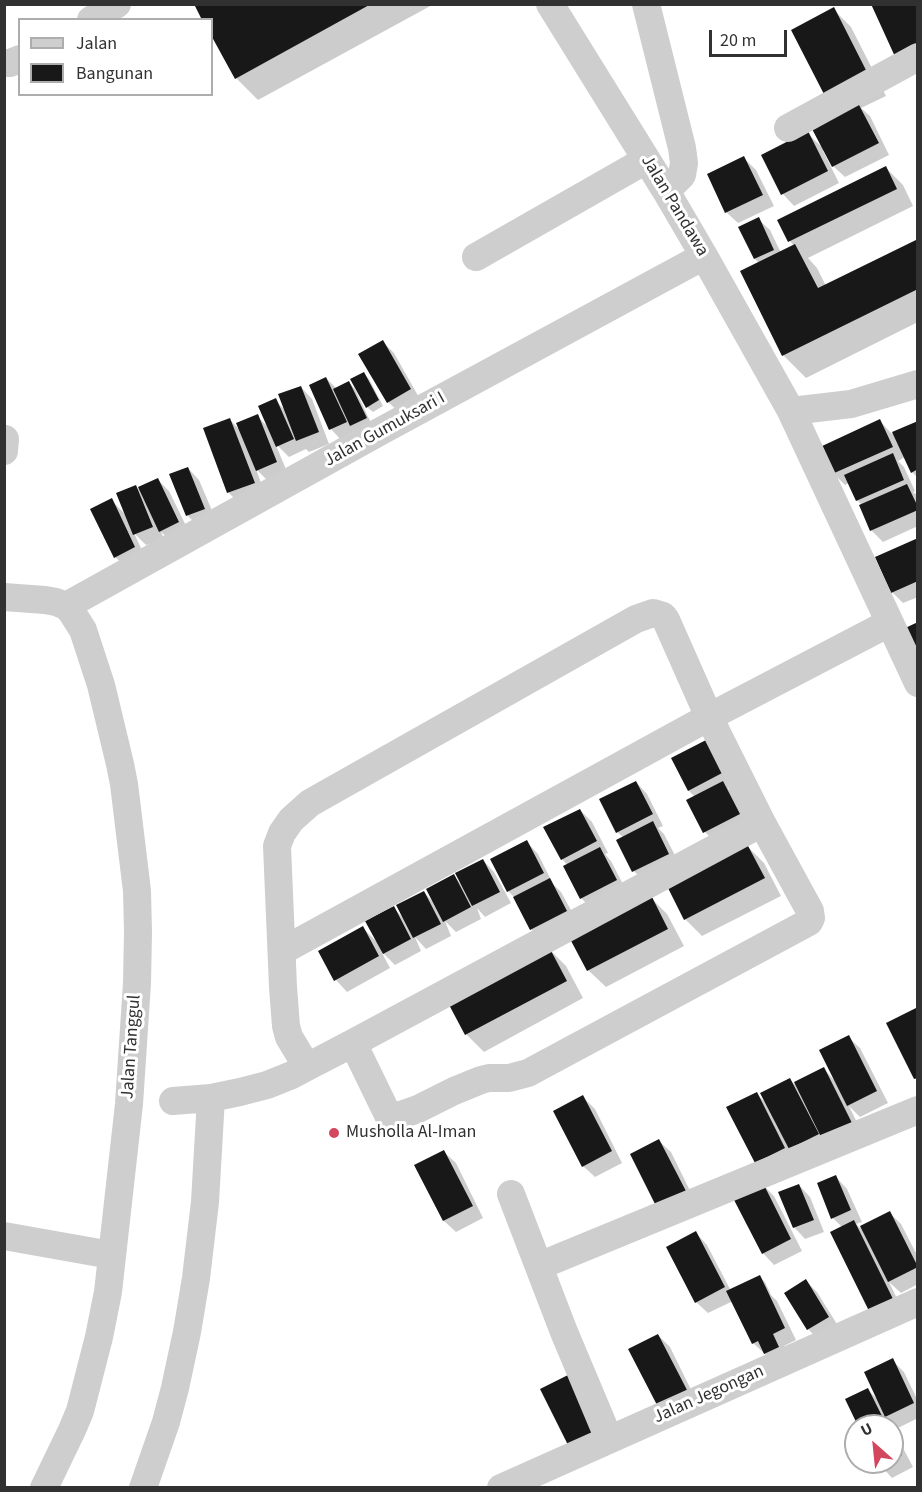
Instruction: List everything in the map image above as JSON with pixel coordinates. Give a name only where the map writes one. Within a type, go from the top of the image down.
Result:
[{"type":"street","points":[[94,18],[117,4]]},
{"type":"street","name":"Jalan Pandawa","points":[[550,4],[666,191],[791,411],[918,683]]},
{"type":"street","points":[[646,4],[684,163],[682,175],[666,191]]},
{"type":"street","points":[[788,128],[918,57]]},
{"type":"street","points":[[476,257],[646,159]]},
{"type":"street","name":"Jalan Gumuksari I","points":[[66,606],[381,431],[704,256]]},
{"type":"street","points":[[791,411],[851,404],[918,384]]},
{"type":"street","points":[[4,451],[5,439]]},
{"type":"street","points":[[4,597],[45,600],[66,606]]},
{"type":"street","name":"Jalan Tanggul","points":[[44,1488],[85,1397],[108,1292],[129,1104],[138,932],[137,891],[124,784],[101,685],[83,630],[66,606]]},
{"type":"street","points":[[289,1076],[289,1037],[283,987],[278,846],[282,833],[297,814],[310,803],[636,619],[653,613],[665,618],[709,717],[812,918],[809,922],[528,1073],[475,1082],[407,1114],[388,1115],[353,1043]]},
{"type":"street","points":[[282,951],[709,717],[889,623]]},
{"type":"street","points":[[173,1101],[211,1098],[289,1076],[762,823]]},
{"type":"street","points":[[143,1488],[166,1422],[187,1332],[205,1202],[211,1098]]},
{"type":"street","points":[[539,1266],[918,1110]]},
{"type":"street","points":[[510,1194],[609,1439]]},
{"type":"street","points":[[4,1236],[111,1256]]},
{"type":"street","name":"Jalan Jegongan","points":[[501,1488],[918,1302]]},
{"type":"building","points":[[194,4],[371,4],[235,79],[213,39],[213,18],[201,18]]},
{"type":"building","points":[[871,4],[918,4],[918,52],[897,61]]},
{"type":"building","points":[[834,7],[870,78],[827,100],[791,30]]},
{"type":"building","points":[[858,103],[879,143],[832,167],[811,127]]},
{"type":"building","points":[[808,131],[828,171],[781,195],[761,155]]},
{"type":"building","points":[[744,156],[763,195],[725,213],[707,174]]},
{"type":"building","points":[[886,166],[897,189],[788,242],[777,220]]},
{"type":"building","points":[[759,217],[774,250],[754,259],[738,227]]},
{"type":"building","points":[[918,239],[918,289],[782,356],[740,271],[795,244],[818,288]]},
{"type":"building","points":[[383,340],[411,389],[387,403],[358,354]]},
{"type":"building","points":[[364,372],[379,400],[366,408],[350,379]]},
{"type":"building","points":[[326,377],[347,422],[329,430],[309,385]]},
{"type":"building","points":[[349,381],[367,418],[350,426],[333,389]]},
{"type":"building","points":[[301,386],[319,432],[296,441],[278,394]]},
{"type":"building","points":[[276,398],[294,439],[276,447],[258,406]]},
{"type":"building","points":[[258,414],[277,462],[256,471],[236,423]]},
{"type":"building","points":[[230,418],[255,483],[227,493],[203,428]]},
{"type":"building","points":[[880,419],[893,447],[832,474],[820,447]]},
{"type":"building","points":[[918,421],[918,469],[911,473],[892,432]]},
{"type":"building","points":[[893,453],[904,480],[856,501],[844,475]]},
{"type":"building","points":[[188,467],[205,509],[186,516],[169,474]]},
{"type":"building","points":[[158,478],[179,522],[159,532],[138,487]]},
{"type":"building","points":[[907,484],[918,510],[870,531],[859,505]]},
{"type":"building","points":[[136,485],[153,527],[133,535],[116,493]]},
{"type":"building","points":[[112,498],[135,547],[114,558],[90,509]]},
{"type":"building","points":[[918,538],[918,581],[891,593],[875,557]]},
{"type":"building","points":[[918,622],[918,661],[903,629]]},
{"type":"building","points":[[708,739],[724,772],[688,791],[671,758]]},
{"type":"building","points":[[636,781],[653,814],[616,833],[599,799]]},
{"type":"building","points":[[723,781],[740,814],[703,833],[686,800]]},
{"type":"building","points":[[580,809],[597,841],[561,860],[543,827]]},
{"type":"building","points":[[653,821],[669,854],[632,872],[616,840]]},
{"type":"building","points":[[527,840],[544,873],[507,892],[490,859]]},
{"type":"building","points":[[747,844],[765,878],[684,920],[667,886]]},
{"type":"building","points":[[600,847],[617,880],[580,899],[563,866]]},
{"type":"building","points":[[483,859],[500,892],[472,906],[455,873]]},
{"type":"building","points":[[454,874],[471,907],[443,922],[426,889]]},
{"type":"building","points":[[550,878],[567,911],[530,930],[513,897]]},
{"type":"building","points":[[424,891],[441,924],[413,938],[396,905]]},
{"type":"building","points":[[651,895],[668,929],[587,971],[569,937]]},
{"type":"building","points":[[394,906],[411,939],[383,954],[365,921]]},
{"type":"building","points":[[363,926],[379,956],[334,981],[318,951]]},
{"type":"building","points":[[549,947],[567,981],[465,1035],[447,1001]]},
{"type":"building","points":[[916,1008],[918,1011],[918,1078],[914,1079],[886,1023]]},
{"type":"building","points":[[849,1035],[877,1091],[847,1106],[819,1050]]},
{"type":"building","points":[[824,1067],[852,1123],[822,1139],[794,1082]]},
{"type":"building","points":[[790,1078],[819,1134],[789,1149],[760,1093]]},
{"type":"building","points":[[757,1092],[785,1148],[755,1163],[726,1107]]},
{"type":"building","points":[[583,1095],[612,1151],[582,1167],[553,1111]]},
{"type":"building","points":[[659,1139],[688,1195],[658,1210],[630,1154]]},
{"type":"building","points":[[444,1150],[473,1206],[443,1221],[414,1165]]},
{"type":"building","points":[[836,1175],[851,1210],[831,1219],[817,1183]]},
{"type":"building","points":[[763,1183],[791,1239],[762,1254],[733,1198]]},
{"type":"building","points":[[799,1184],[814,1220],[793,1228],[778,1192]]},
{"type":"building","points":[[890,1211],[918,1267],[888,1282],[860,1226]]},
{"type":"building","points":[[854,1220],[894,1301],[870,1313],[830,1232]]},
{"type":"building","points":[[696,1231],[725,1287],[695,1303],[666,1247]]},
{"type":"building","points":[[760,1275],[785,1328],[773,1334],[779,1347],[764,1354],[758,1341],[752,1344],[726,1291]]},
{"type":"building","points":[[806,1279],[829,1317],[807,1330],[784,1293]]},
{"type":"building","points":[[658,1334],[687,1390],[657,1405],[628,1349]]},
{"type":"building","points":[[893,1358],[914,1403],[891,1414],[884,1414],[864,1372]]},
{"type":"building","points":[[570,1374],[598,1430],[568,1445],[540,1389]]},
{"type":"building","points":[[868,1388],[881,1414],[852,1414],[845,1399]]},
{"type":"place","name":"Musholla Al-Iman","points":[[334,1133]]}]
